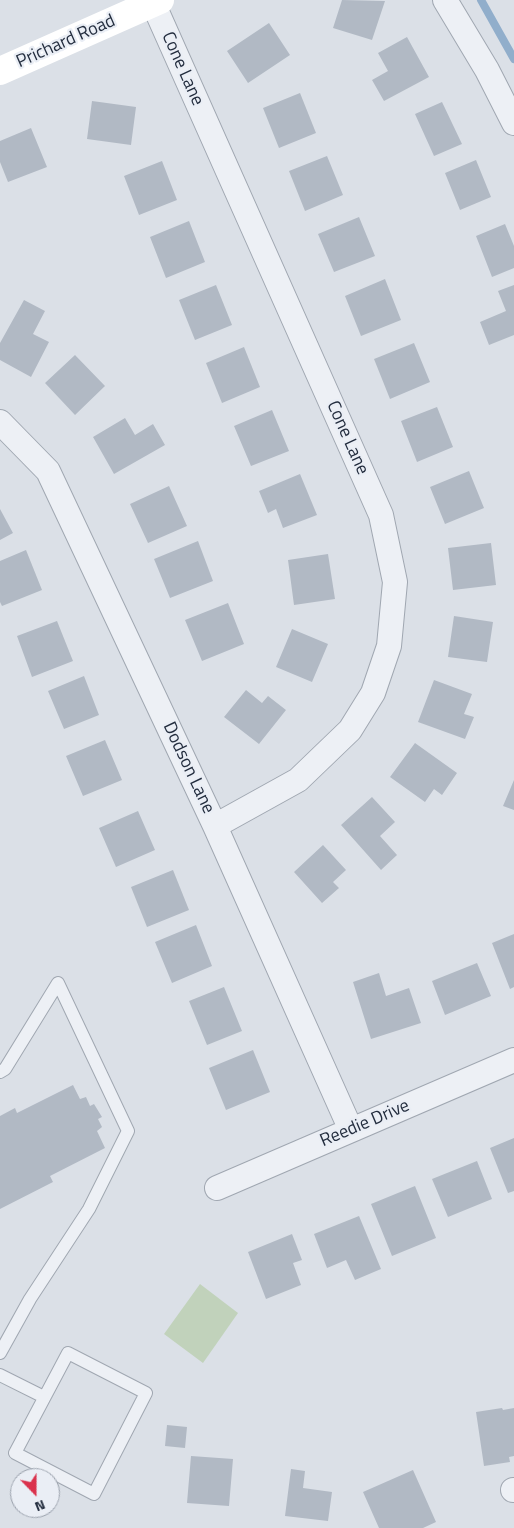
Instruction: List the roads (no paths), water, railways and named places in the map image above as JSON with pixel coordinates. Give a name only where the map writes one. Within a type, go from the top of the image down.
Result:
[{"type":"street","points":[[445,0],[487,70],[514,123]]},
{"type":"street","name":"Prichard Road","points":[[0,71],[156,2]]},
{"type":"street","name":"Cone Lane","points":[[156,2],[381,515],[395,582],[389,646],[373,693],[350,730],[298,780],[215,826]]},
{"type":"street","name":"Dodson Lane","points":[[0,422],[48,471],[215,826],[351,1130]]},
{"type":"street","name":"Reedie Drive","points":[[217,1188],[514,1060]]},
{"type":"lane","points":[[0,1072],[5,1069],[58,983],[128,1131],[89,1209],[30,1299],[0,1353]]},
{"type":"lane","points":[[68,1353],[146,1392],[94,1494],[15,1453],[44,1397],[68,1353]]},
{"type":"lane","points":[[0,1375],[44,1397]]},
{"type":"waterway","points":[[481,0],[514,59]]}]
